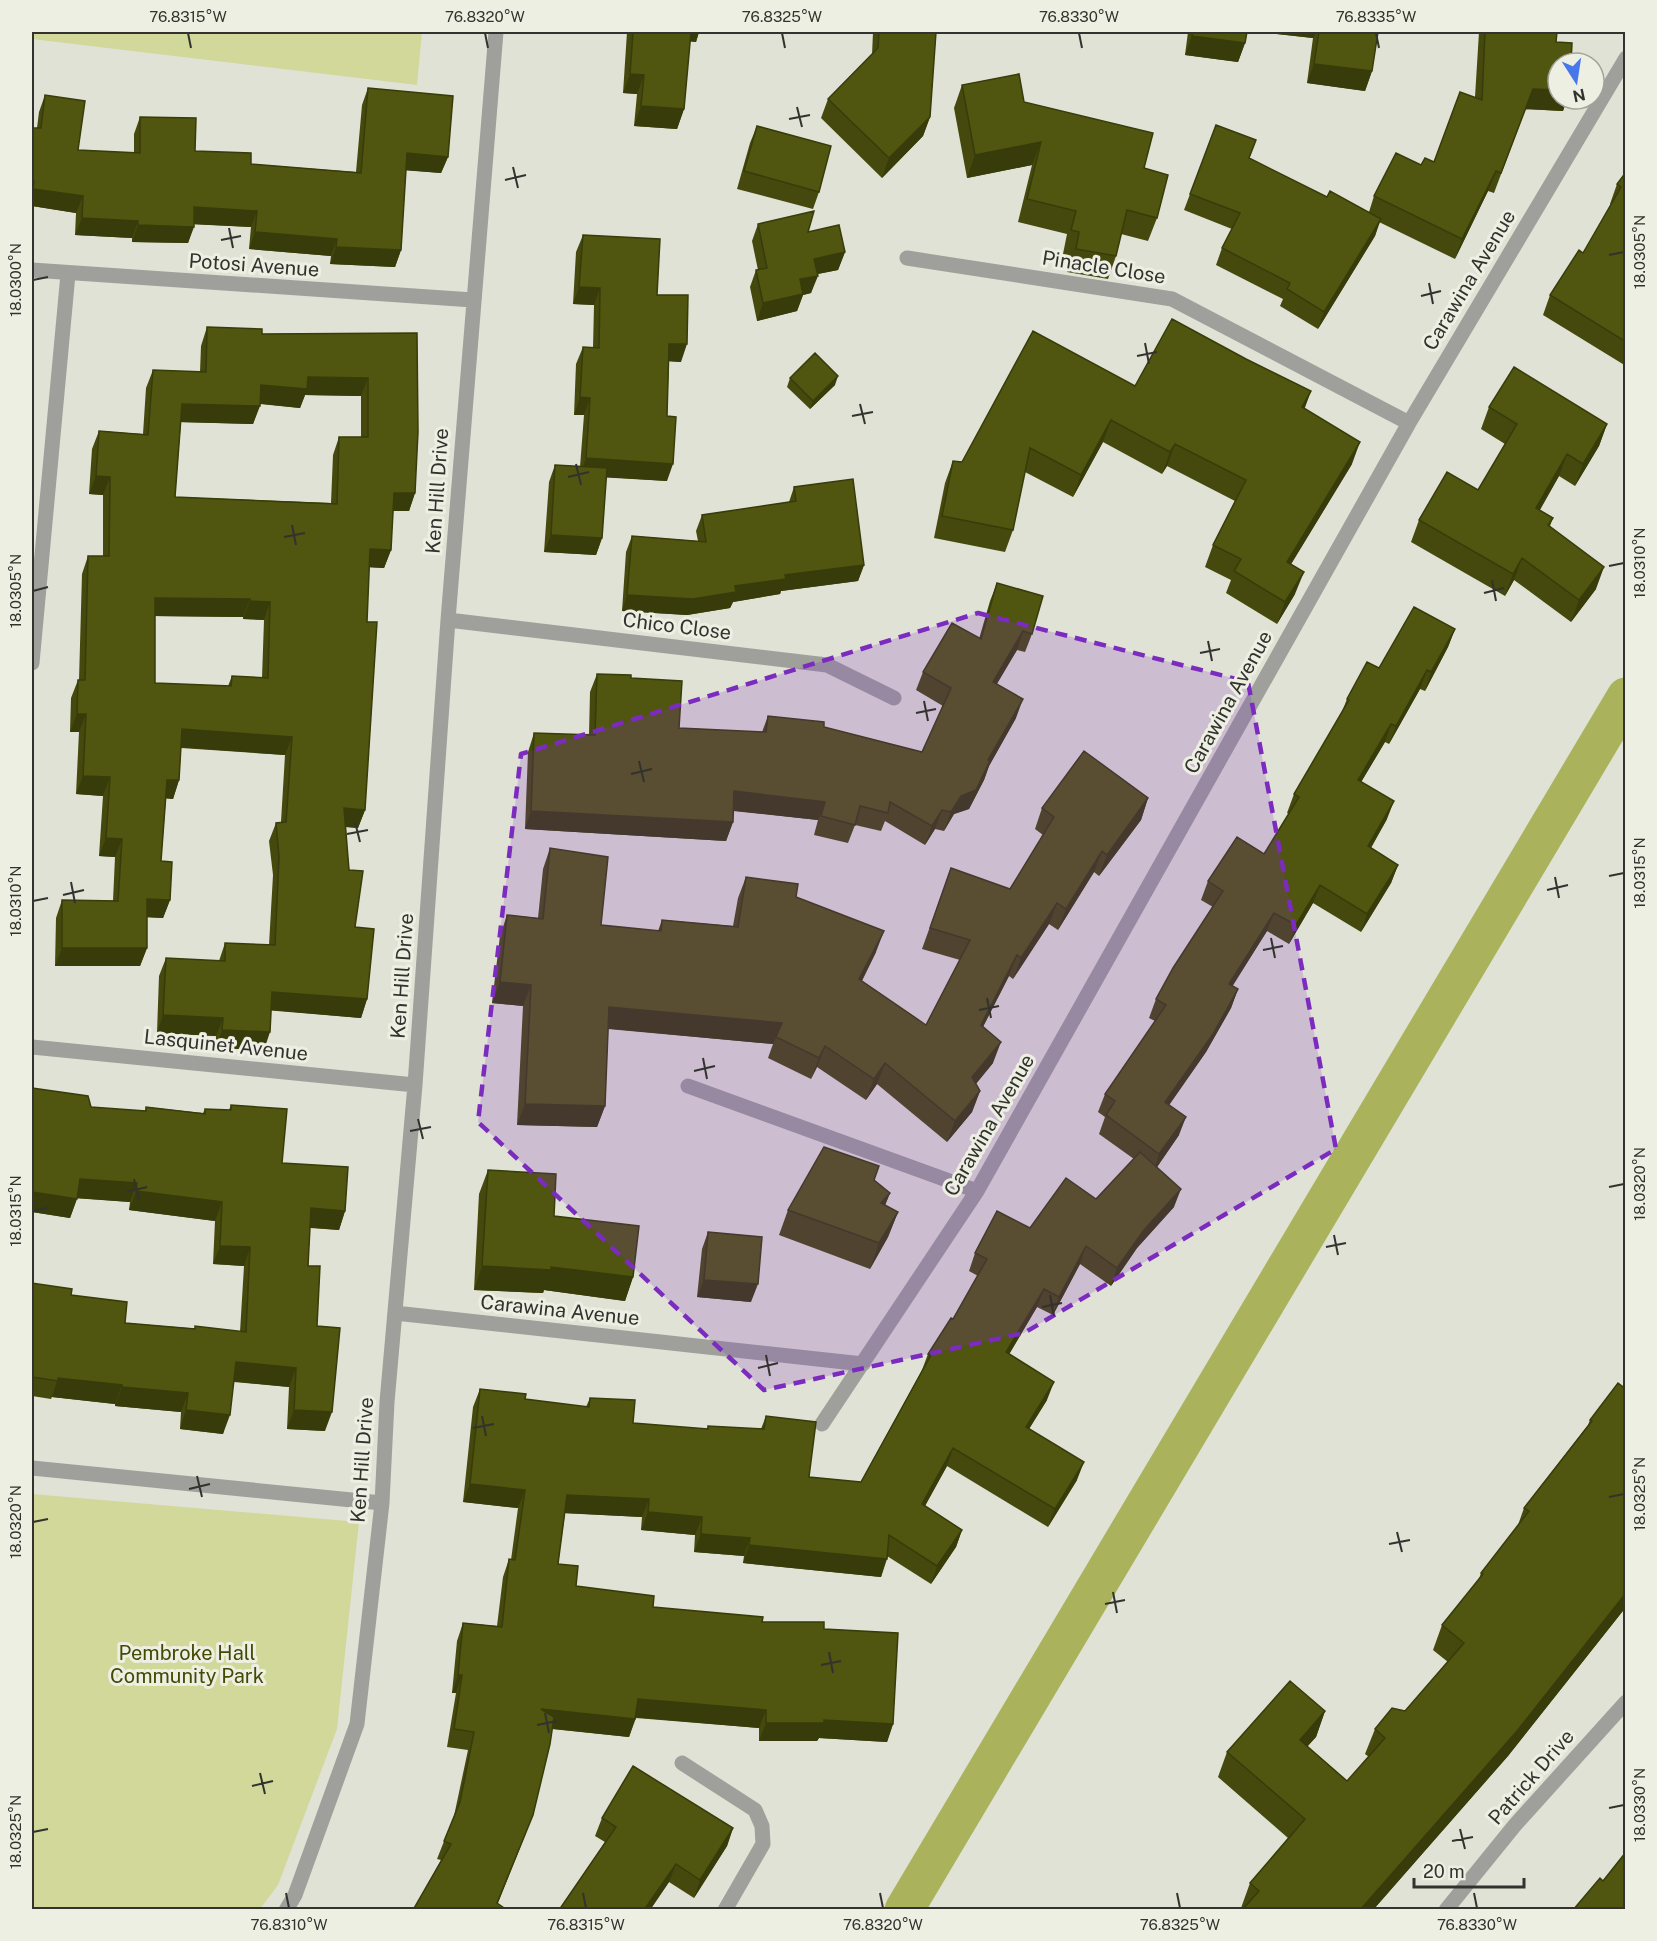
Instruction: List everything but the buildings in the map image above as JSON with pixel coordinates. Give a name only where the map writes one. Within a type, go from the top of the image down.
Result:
[{"type":"street","name":"Ken Hill Drive","points":[[286,1910],[295,1895],[357,1724],[382,1503],[387,1402],[416,1085],[448,620],[496,32]]},
{"type":"street","name":"Carawina Avenue","points":[[822,1424],[977,1191],[1409,423],[1626,58]]},
{"type":"street","name":"Pinacle Close","points":[[907,258],[1172,299],[1409,423]]},
{"type":"street","name":"Potosi Avenue","points":[[32,270],[473,300]]},
{"type":"street","points":[[32,656],[68,274]]},
{"type":"street","name":"Chico Close","points":[[448,620],[827,665],[894,698]]},
{"type":"street","name":"Lasquinet Avenue","points":[[32,1047],[416,1085]]},
{"type":"street","points":[[688,1086],[977,1191]]},
{"type":"street","name":"Carawina Avenue","points":[[395,1313],[863,1364]]},
{"type":"street","points":[[32,1468],[382,1503]]},
{"type":"street","name":"Patrick Drive","points":[[1446,1910],[1515,1825],[1626,1702]]},
{"type":"street","points":[[682,1763],[755,1810],[762,1826],[763,1844],[725,1910]]},
{"type":"highlighted area","points":[[978,613],[1248,682],[1336,1149],[1024,1333],[764,1390],[478,1122],[521,754]]},
{"type":"green space","points":[[32,32],[422,32],[417,85],[32,39]]},
{"type":"green space","name":"Pembroke Hall Community Park","points":[[32,1494],[359,1522],[337,1729],[278,1885],[260,1909],[32,1909]]},
{"type":"waterway","points":[[904,1910],[1626,697]]}]
